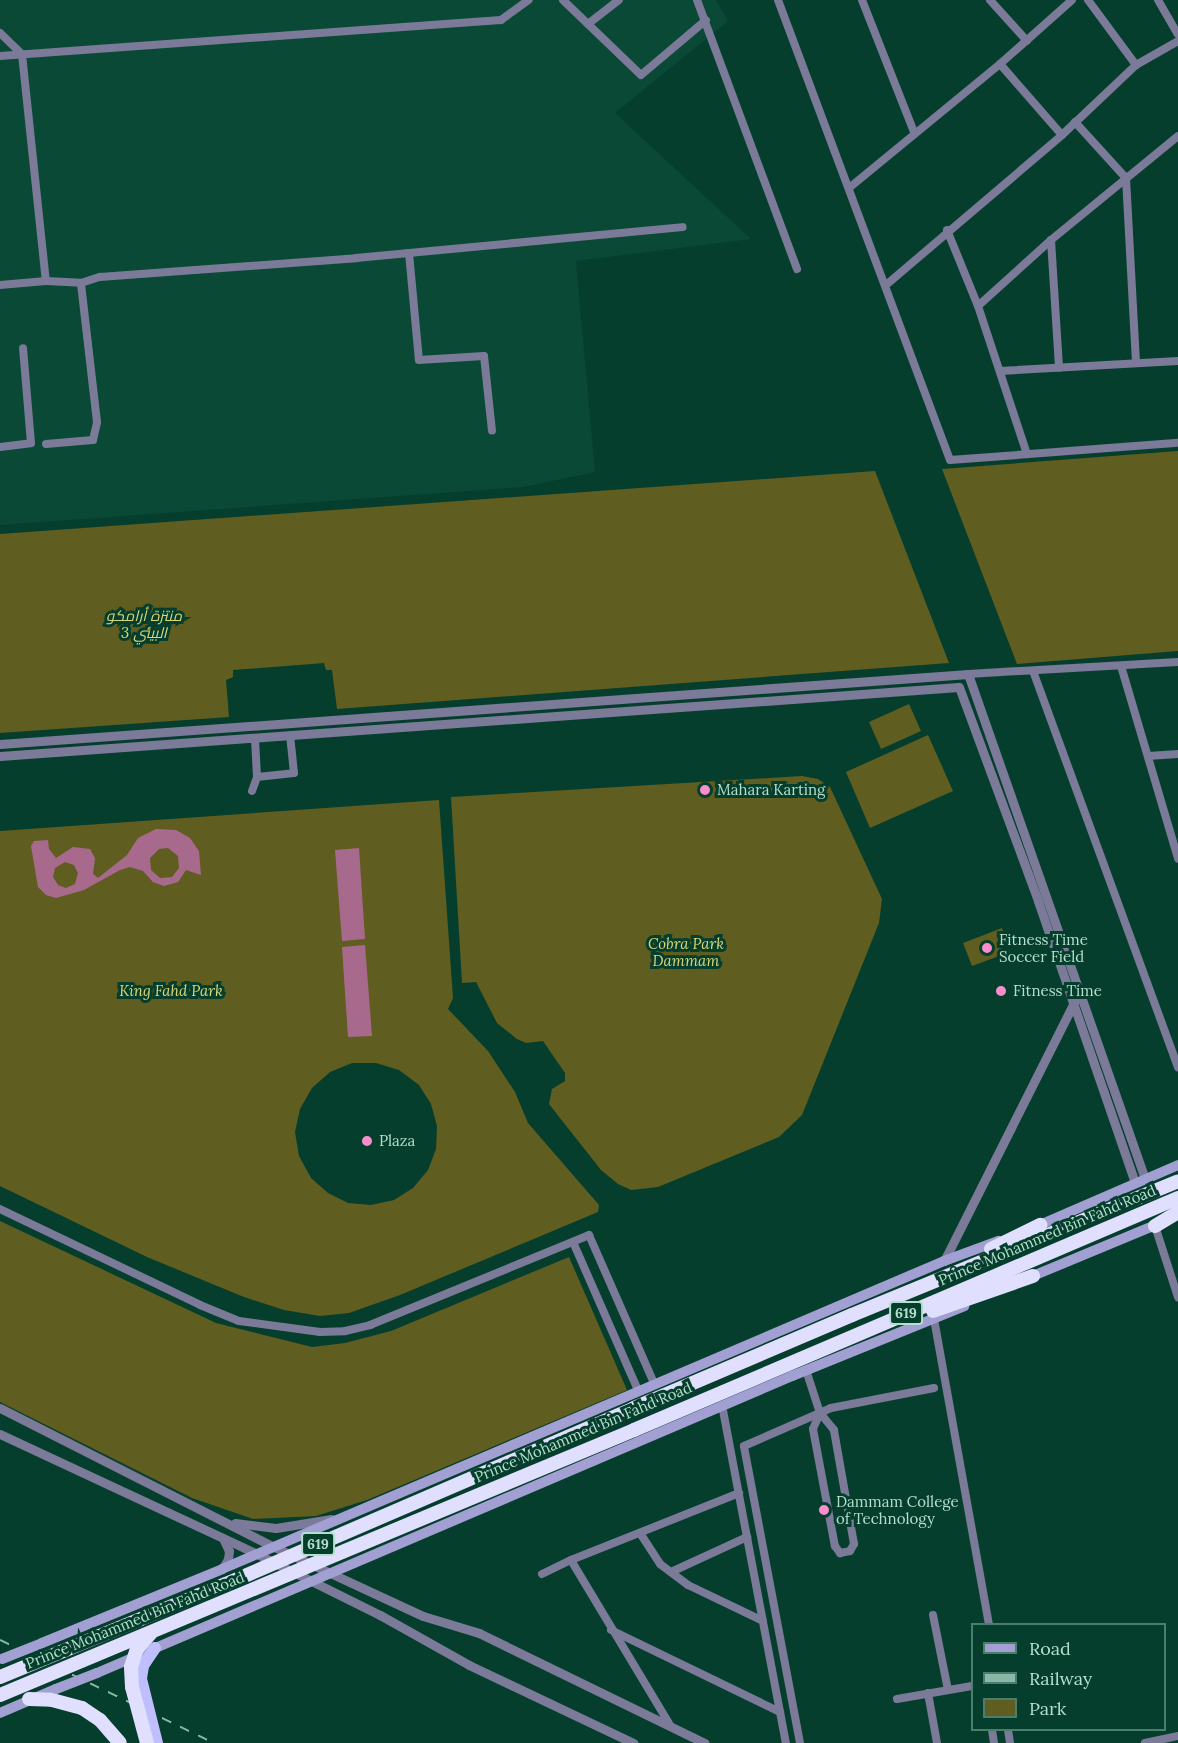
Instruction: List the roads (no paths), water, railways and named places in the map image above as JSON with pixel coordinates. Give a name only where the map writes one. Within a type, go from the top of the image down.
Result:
[{"type":"highway","name":"Prince Mohammed Bin Fahd Road","points":[[0,1677],[226,1584],[852,1315],[1178,1181]]},
{"type":"highway","name":"Prince Mohammed Bin Fahd Road","points":[[0,1695],[634,1430],[1178,1198]]},
{"type":"highway","points":[[1155,1226],[1178,1214]]},
{"type":"highway","points":[[852,1315],[1040,1225]]},
{"type":"highway","points":[[820,1350],[1033,1276]]},
{"type":"highway","points":[[147,1743],[132,1687],[131,1667],[137,1649],[153,1631]]},
{"type":"highway","points":[[29,1699],[52,1700],[82,1708],[100,1720],[120,1743]]},
{"type":"main road","points":[[1,1659],[222,1569],[654,1383],[944,1261],[1040,1225],[1178,1165]]},
{"type":"main road","points":[[0,1713],[334,1573],[722,1405],[1155,1226]]},
{"type":"main road","points":[[155,1648],[143,1666],[141,1679],[144,1700],[158,1743]]},
{"type":"street","points":[[0,56],[501,20],[529,0]]},
{"type":"street","points":[[563,0],[641,75],[706,20]]},
{"type":"street","points":[[588,24],[619,0]]},
{"type":"street","points":[[697,0],[797,269]]},
{"type":"street","points":[[778,0],[950,460],[1178,443]]},
{"type":"street","points":[[990,0],[1027,40]]},
{"type":"street","points":[[849,188],[914,132],[1000,64],[1072,0]]},
{"type":"street","points":[[1089,0],[1136,65]]},
{"type":"street","points":[[1158,0],[1178,34]]},
{"type":"street","points":[[864,1],[914,132]]},
{"type":"street","points":[[0,33],[22,54],[46,281]]},
{"type":"street","points":[[886,285],[947,230],[1062,135],[1136,65],[1178,41]]},
{"type":"street","points":[[1000,64],[1062,135]]},
{"type":"street","points":[[1075,122],[1126,178],[1136,363]]},
{"type":"street","points":[[978,306],[1051,240],[1178,136]]},
{"type":"street","points":[[0,285],[46,281],[81,283],[100,277],[409,253],[683,227]]},
{"type":"street","points":[[947,230],[978,306],[1027,454]]},
{"type":"street","points":[[1051,240],[1059,368]]},
{"type":"street","points":[[409,253],[419,360],[484,356],[492,431]]},
{"type":"street","points":[[46,444],[93,440],[97,422],[81,283]]},
{"type":"street","points":[[0,447],[31,443],[23,348]]},
{"type":"street","points":[[1000,371],[1178,361]]},
{"type":"street","points":[[0,744],[871,681],[1178,662]]},
{"type":"street","points":[[1120,666],[1178,859]]},
{"type":"street","points":[[1033,671],[1178,1067]]},
{"type":"street","points":[[0,756],[959,687],[968,675]]},
{"type":"street","points":[[968,675],[1080,993],[1140,1181]]},
{"type":"street","points":[[871,681],[872,694]]},
{"type":"street","points":[[959,687],[1072,1003],[1140,1181]]},
{"type":"street","points":[[730,691],[731,704]]},
{"type":"street","points":[[570,702],[571,715]]},
{"type":"street","points":[[434,713],[434,725]]},
{"type":"street","points":[[372,717],[373,729]]},
{"type":"street","points":[[313,722],[314,734]]},
{"type":"street","points":[[240,727],[241,740]]},
{"type":"street","points":[[257,777],[294,773],[290,735]]},
{"type":"street","points":[[252,791],[257,777],[255,738]]},
{"type":"street","points":[[22,742],[24,755]]},
{"type":"street","points":[[1148,756],[1178,754]]},
{"type":"street","points":[[944,1261],[1072,1003],[1080,993]]},
{"type":"street","points":[[0,1209],[200,1305],[239,1321],[320,1332],[345,1331],[370,1325],[589,1235],[654,1383]]},
{"type":"street","points":[[1155,1226],[1178,1298]]},
{"type":"street","points":[[573,1242],[638,1390]]},
{"type":"street","points":[[934,1319],[989,1623]]},
{"type":"street","points":[[806,1370],[820,1413],[834,1430],[854,1544],[850,1551],[840,1553],[836,1546],[813,1429],[820,1413]]},
{"type":"street","points":[[800,1743],[744,1446],[831,1408],[934,1388]]},
{"type":"street","points":[[722,1405],[786,1743]]},
{"type":"street","points":[[0,1408],[272,1546],[423,1616],[479,1633],[705,1743]]},
{"type":"street","points":[[0,1434],[222,1536],[469,1665],[633,1743]]},
{"type":"street","points":[[542,1575],[571,1560],[739,1493]]},
{"type":"street","points":[[224,1521],[276,1528],[342,1517]]},
{"type":"street","points":[[640,1533],[660,1564],[688,1585],[763,1621]]},
{"type":"street","points":[[222,1536],[228,1544],[229,1551],[228,1559],[222,1569]]},
{"type":"street","points":[[671,1572],[747,1537]]},
{"type":"street","points":[[571,1560],[610,1630],[671,1727]]},
{"type":"street","points":[[933,1615],[948,1690]]},
{"type":"street","points":[[610,1630],[780,1712]]},
{"type":"street","points":[[897,1699],[971,1686]]},
{"type":"street","points":[[928,1693],[937,1743]]},
{"type":"street","points":[[1145,1743],[1172,1739]]},
{"type":"railway","points":[[0,1640],[214,1743]]},
{"type":"place","name":"Mahara Karting","points":[[705,790]]},
{"type":"place","name":"Fitness Time Soccer Field","points":[[987,948]]},
{"type":"place","name":"Fitness Time","points":[[1001,991]]},
{"type":"place","name":"Plaza","points":[[367,1141]]},
{"type":"place","name":"Dammam College of Technology","points":[[824,1510]]},
{"type":"park label","name":"منتزة أرامكو البيئي 3","points":[[144,624]]},
{"type":"park label","name":"Cobra Park Dammam","points":[[686,952]]},
{"type":"park label","name":"King Fahd Park","points":[[171,991]]}]
